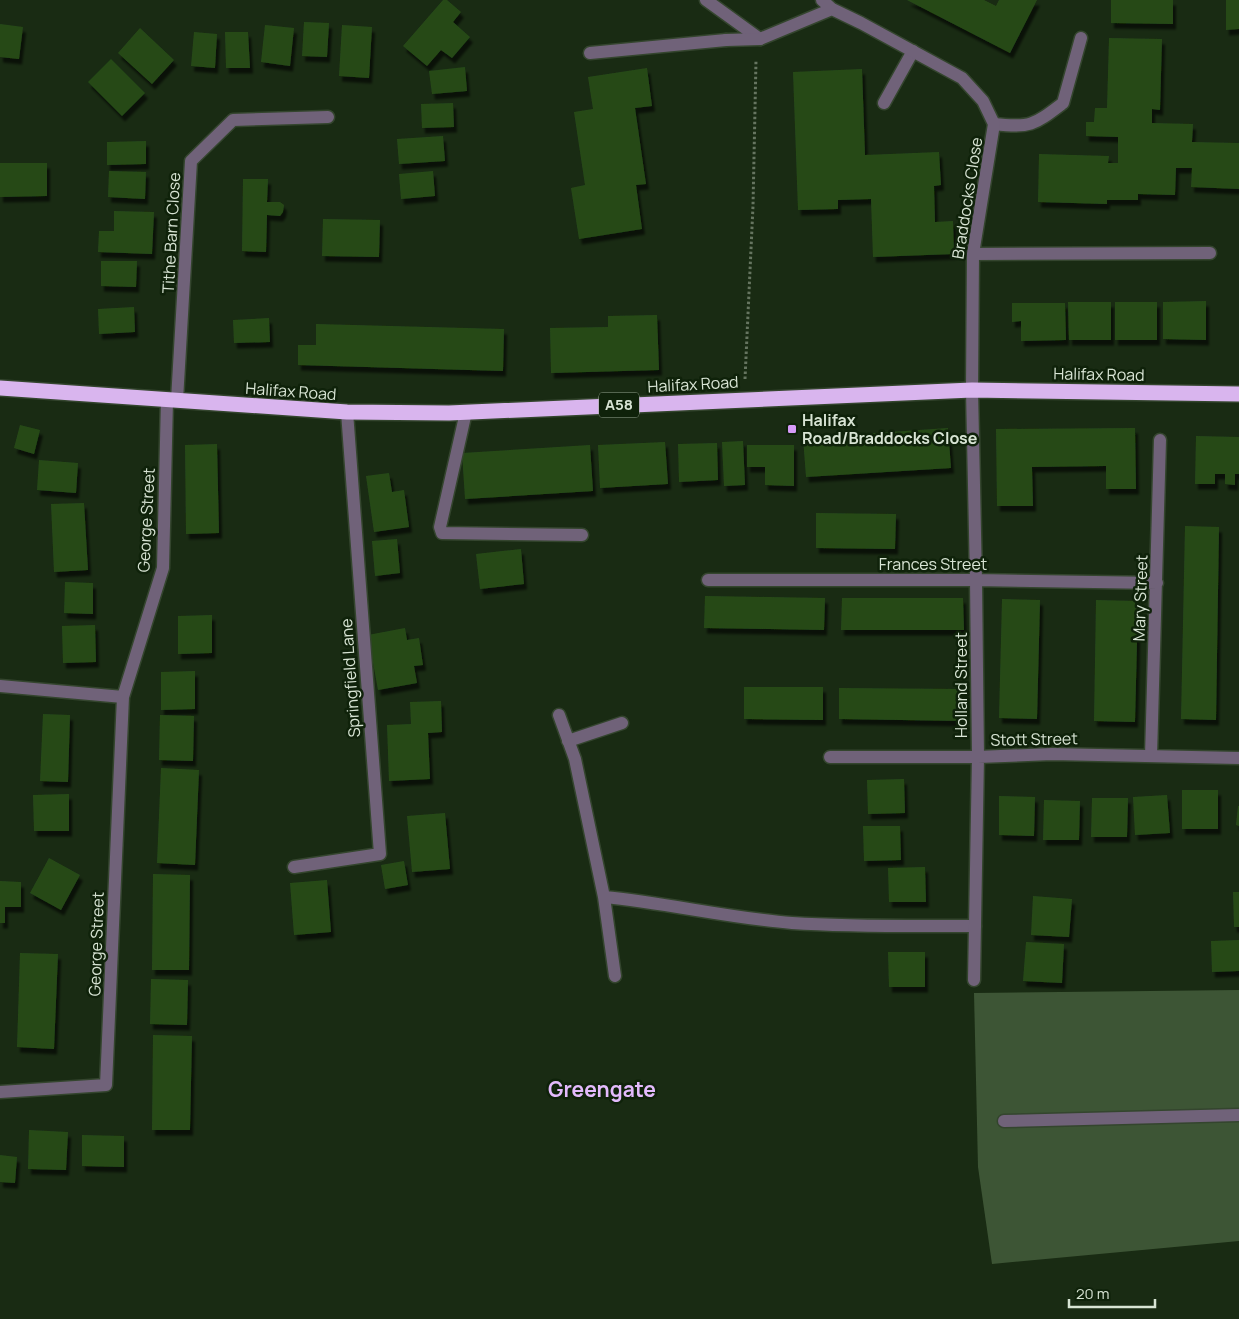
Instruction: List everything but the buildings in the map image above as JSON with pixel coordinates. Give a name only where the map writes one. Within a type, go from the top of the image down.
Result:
[{"type":"highway","name":"Halifax Road","points":[[0,388],[347,412],[466,412],[972,390],[1239,394]]},
{"type":"street","points":[[706,0],[756,40]]},
{"type":"street","name":"Braddocks Close","points":[[822,0],[832,9],[862,22],[962,78],[983,101],[994,124],[973,254],[972,390]]},
{"type":"street","points":[[590,53],[726,40],[756,40],[832,9]]},
{"type":"street","points":[[994,124],[1018,127],[1031,125],[1063,103],[1081,38]]},
{"type":"street","points":[[884,103],[912,51]]},
{"type":"street","name":"Tithe Barn Close","points":[[172,400],[191,162],[233,120],[328,117]]},
{"type":"street","points":[[973,254],[1210,253]]},
{"type":"street","name":"Holland Street","points":[[972,390],[978,757],[974,980]]},
{"type":"street","name":"George Street","points":[[0,1092],[106,1085],[123,698],[163,568],[172,400]]},
{"type":"street","name":"Springfield Lane","points":[[294,868],[380,854],[347,412]]},
{"type":"street","points":[[466,412],[440,527],[442,533],[582,535]]},
{"type":"street","name":"Mary Street","points":[[1151,756],[1160,440]]},
{"type":"street","name":"Frances Street","points":[[708,580],[976,580],[1157,583]]},
{"type":"street","points":[[0,686],[123,698]]},
{"type":"street","points":[[559,715],[575,759],[604,897],[615,976]]},
{"type":"street","points":[[568,741],[622,722]]},
{"type":"street","name":"Stott Street","points":[[830,757],[978,757],[1052,754],[1239,758]]},
{"type":"street","points":[[604,897],[792,923],[868,926],[975,926]]},
{"type":"street","points":[[1004,1122],[1239,1115]]},
{"type":"path","points":[[744,400],[753,206],[756,40]]},
{"type":"green space","points":[[1239,990],[1239,1241],[992,1264],[978,1167],[974,993]]},
{"type":"place","name":"Halifax Road/Braddocks Close","points":[[792,429]]},
{"type":"district","name":"Greengate","points":[[602,1090]]}]
